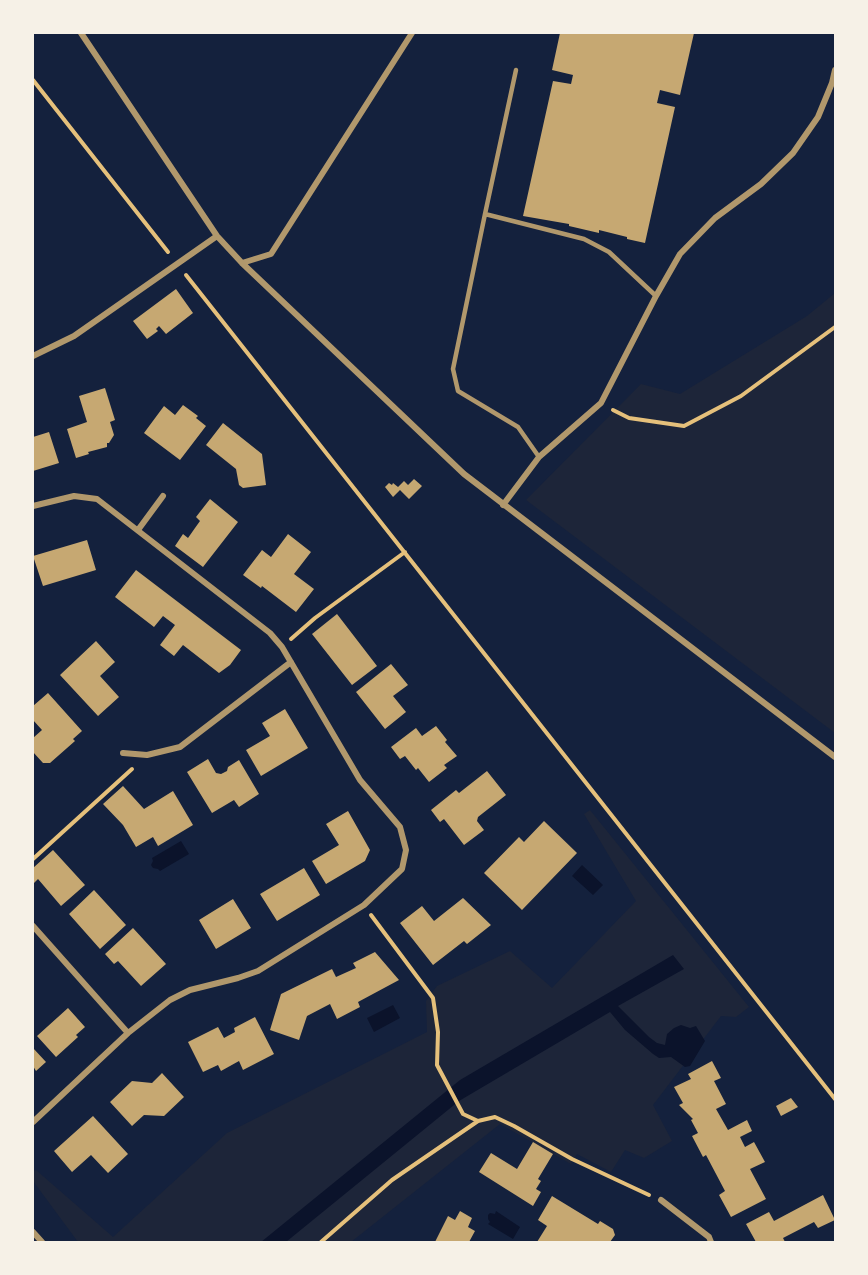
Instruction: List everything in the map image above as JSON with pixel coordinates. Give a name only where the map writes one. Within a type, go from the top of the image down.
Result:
[{"type":"street","points":[[81,33],[217,236],[242,263],[464,474],[835,757]]},
{"type":"street","points":[[242,263],[271,254],[412,33]]},
{"type":"street","points":[[503,505],[539,457],[601,403],[680,254],[715,218],[761,184],[793,153],[818,117],[835,70]]},
{"type":"street","points":[[33,356],[74,336],[217,236]]},
{"type":"street","points":[[33,506],[74,496],[97,499],[270,633],[282,647],[360,780],[400,827],[406,850],[402,869],[364,905],[258,971],[190,990],[170,1000],[128,1033],[33,1122]]},
{"type":"street","points":[[138,530],[163,496]]},
{"type":"street","points":[[123,753],[147,755],[180,747],[291,662]]},
{"type":"street","points":[[33,926],[128,1033]]},
{"type":"street","points":[[661,1200],[709,1237],[711,1242]]},
{"type":"street","points":[[33,1232],[42,1242]]},
{"type":"lane","points":[[516,70],[453,369],[458,391],[518,427],[539,457]]},
{"type":"lane","points":[[485,214],[584,239],[609,252],[656,296]]},
{"type":"path","points":[[33,80],[835,1099]]},
{"type":"path","points":[[601,403],[629,418],[684,426],[741,396],[835,327]]},
{"type":"path","points":[[282,647],[315,618],[405,552]]},
{"type":"path","points":[[33,859],[147,755]]},
{"type":"path","points":[[364,905],[433,998],[438,1032],[437,1065],[463,1114],[478,1121]]},
{"type":"path","points":[[321,1242],[392,1180],[478,1121],[495,1117],[572,1159],[661,1200]]},
{"type":"shaded area","points":[[835,293],[835,733],[526,500],[641,384],[680,394],[807,316]]},
{"type":"shaded area","points":[[590,810],[749,1007],[736,1017],[721,1016],[653,1105],[672,1141],[644,1158],[625,1150],[611,1172],[577,1154],[571,1164],[500,1124],[351,1242],[78,1242],[33,1181],[33,1171],[36,1170],[113,1237],[227,1133],[427,1032],[426,1001],[437,986],[510,951],[552,988],[636,901],[584,814]]},
{"type":"shaded area","points":[[181,841],[189,854],[160,871],[153,868],[152,858]]},
{"type":"shaded area","points":[[582,865],[603,885],[593,895],[572,876]]},
{"type":"shaded area","points":[[673,955],[684,969],[618,1006],[657,1043],[665,1045],[667,1034],[674,1028],[681,1025],[690,1028],[696,1026],[705,1041],[690,1066],[685,1067],[671,1057],[659,1058],[653,1054],[625,1030],[610,1012],[459,1101],[286,1242],[261,1242],[460,1080]]},
{"type":"shaded area","points":[[393,1005],[400,1018],[374,1032],[367,1018]]},
{"type":"shaded area","points":[[496,1211],[520,1227],[513,1239],[488,1224],[490,1222],[488,1215],[495,1214]]},
{"type":"building","points":[[560,33],[694,33],[680,95],[660,90],[657,103],[675,107],[645,243],[599,230],[599,233],[569,226],[569,224],[523,216],[553,81],[571,84],[573,75],[552,70]]},
{"type":"building","points":[[176,289],[193,313],[166,334],[159,326],[156,329],[158,331],[147,339],[133,321]]},
{"type":"building","points":[[105,388],[115,420],[110,422],[114,435],[107,443],[107,447],[76,458],[67,429],[87,422],[79,396]]},
{"type":"building","points":[[183,405],[198,416],[196,418],[206,426],[180,460],[144,433],[164,406],[175,415]]},
{"type":"building","points":[[223,423],[262,454],[266,485],[243,488],[239,485],[236,469],[206,445]]},
{"type":"building","points":[[49,432],[59,463],[33,471],[33,437]]},
{"type":"building","points":[[414,479],[422,486],[409,499],[400,490],[393,497],[385,487],[393,483],[398,487],[404,481],[408,485]]},
{"type":"building","points":[[210,499],[238,522],[203,567],[175,546],[183,534],[188,538],[200,521],[196,517]]},
{"type":"building","points":[[288,534],[311,552],[294,574],[314,589],[296,612],[262,586],[261,588],[243,575],[262,550],[271,557]]},
{"type":"building","points":[[87,540],[96,570],[43,586],[33,556]]},
{"type":"building","points":[[136,570],[241,650],[230,665],[219,673],[183,645],[174,656],[160,645],[175,625],[163,616],[154,627],[115,597]]},
{"type":"building","points":[[337,614],[377,666],[352,685],[312,634]]},
{"type":"building","points":[[96,641],[115,662],[100,676],[119,697],[98,716],[60,675]]},
{"type":"building","points":[[391,664],[408,685],[393,696],[406,712],[385,729],[356,692]]},
{"type":"building","points":[[48,693],[82,731],[73,739],[75,741],[50,763],[43,763],[33,752],[33,738],[42,730],[33,720],[33,706]]},
{"type":"building","points":[[285,709],[308,748],[261,776],[246,750],[270,736],[262,723]]},
{"type":"building","points":[[436,726],[447,740],[445,742],[457,756],[444,765],[447,768],[429,782],[405,756],[400,759],[391,747],[416,728],[422,736]]},
{"type":"building","points":[[208,759],[216,773],[221,774],[239,760],[259,794],[239,807],[234,800],[212,813],[187,772]]},
{"type":"building","points":[[487,771],[506,795],[478,817],[477,821],[484,830],[464,845],[444,819],[440,822],[431,810],[456,790],[459,793]]},
{"type":"building","points":[[123,786],[144,809],[173,791],[193,825],[158,846],[153,837],[136,847],[123,825],[103,804]]},
{"type":"building","points":[[348,811],[370,850],[365,861],[326,884],[312,861],[339,845],[326,824]]},
{"type":"building","points":[[544,821],[577,853],[522,910],[484,873],[519,837],[524,842]]},
{"type":"building","points":[[53,850],[85,885],[61,906],[38,879],[34,883],[33,881],[33,868]]},
{"type":"building","points":[[304,868],[320,895],[277,921],[260,894]]},
{"type":"building","points":[[94,890],[126,925],[100,949],[69,914]]},
{"type":"building","points":[[463,898],[491,925],[467,944],[464,941],[433,965],[400,923],[422,906],[434,921]]},
{"type":"building","points":[[233,899],[251,928],[216,949],[199,920]]},
{"type":"building","points":[[133,928],[166,964],[141,986],[118,961],[114,964],[105,954]]},
{"type":"building","points":[[375,952],[399,980],[358,1002],[360,1007],[337,1019],[330,1004],[307,1016],[299,1040],[270,1030],[281,994],[332,969],[336,977],[356,968],[353,963]]},
{"type":"building","points":[[68,1008],[85,1027],[76,1035],[78,1037],[56,1057],[37,1036]]},
{"type":"building","points":[[255,1017],[274,1054],[243,1070],[239,1061],[221,1071],[218,1065],[203,1072],[188,1042],[218,1027],[224,1038],[235,1032],[234,1028]]},
{"type":"building","points":[[33,1048],[46,1062],[36,1071],[33,1066]]},
{"type":"building","points":[[712,1061],[721,1078],[714,1081],[726,1104],[716,1109],[728,1130],[747,1120],[752,1131],[740,1137],[745,1147],[754,1142],[765,1162],[750,1169],[766,1199],[731,1217],[719,1195],[725,1191],[706,1155],[703,1157],[692,1136],[698,1133],[691,1120],[693,1119],[679,1105],[683,1103],[674,1087],[691,1079],[688,1074]]},
{"type":"building","points":[[162,1073],[184,1097],[164,1116],[144,1115],[132,1126],[110,1102],[132,1081],[152,1083]]},
{"type":"building","points":[[791,1098],[798,1107],[781,1116],[776,1106]]},
{"type":"building","points":[[93,1116],[128,1154],[108,1173],[91,1155],[72,1172],[54,1151]]},
{"type":"building","points":[[533,1142],[553,1154],[538,1179],[541,1181],[536,1189],[541,1192],[533,1206],[479,1172],[491,1153],[517,1169]]},
{"type":"building","points":[[823,1195],[835,1220],[818,1228],[814,1222],[783,1238],[785,1242],[756,1242],[746,1224],[769,1212],[774,1221]]},
{"type":"building","points":[[552,1196],[598,1224],[600,1221],[613,1229],[615,1235],[610,1242],[537,1242],[547,1226],[538,1220]]},
{"type":"building","points":[[460,1211],[472,1218],[468,1227],[475,1231],[469,1242],[435,1242],[448,1216],[455,1220]]}]
